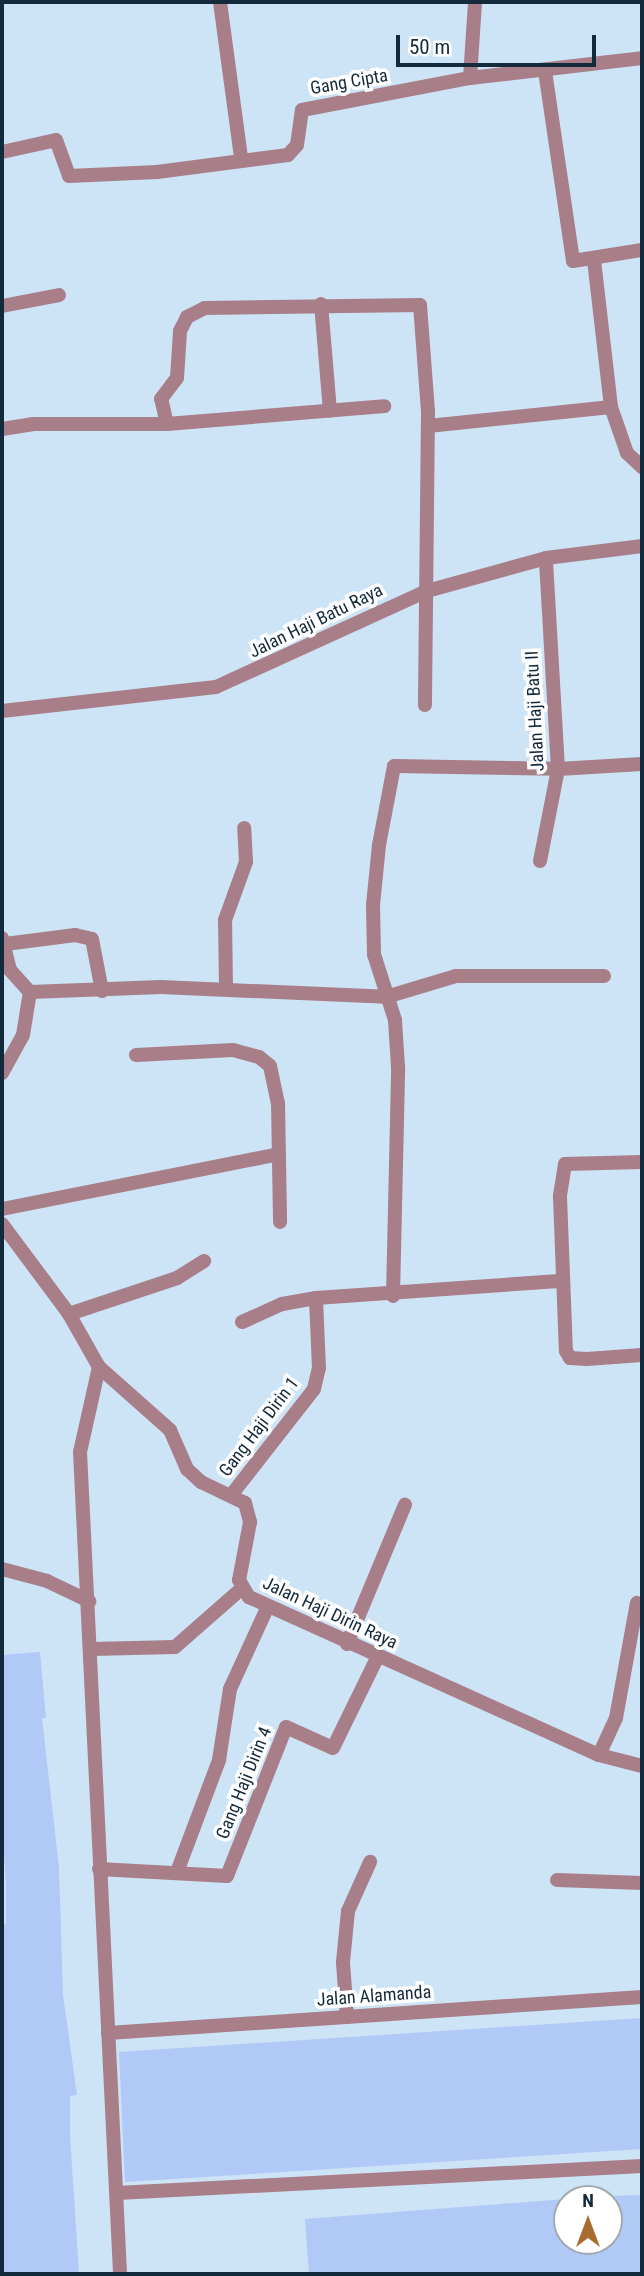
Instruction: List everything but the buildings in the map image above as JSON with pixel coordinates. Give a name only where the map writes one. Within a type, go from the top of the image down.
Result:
[{"type":"street","points":[[220,2],[241,158]]},
{"type":"street","points":[[470,78],[475,2]]},
{"type":"street","name":"Gang Cipta","points":[[2,152],[56,140],[69,176],[157,172],[241,158],[288,155],[295,150],[302,110],[470,78],[642,58]]},
{"type":"street","points":[[545,71],[573,261],[594,260],[642,250]]},
{"type":"street","points":[[594,260],[611,407],[622,444],[642,467]]},
{"type":"street","points":[[2,306],[59,295]]},
{"type":"street","points":[[321,304],[330,411]]},
{"type":"street","points":[[167,424],[162,399],[177,378],[180,331],[187,317],[205,308],[321,304],[420,305],[428,426],[425,705]]},
{"type":"street","points":[[2,429],[33,424],[167,424],[384,406]]},
{"type":"street","points":[[428,426],[611,407]]},
{"type":"street","name":"Jalan Haji Batu Raya","points":[[2,711],[216,687],[428,591],[546,558],[642,545]]},
{"type":"street","name":"Jalan Haji Batu II","points":[[540,861],[558,769],[546,558]]},
{"type":"street","points":[[393,1296],[398,1068],[395,1020],[374,954],[373,905],[379,845],[394,766],[558,769],[642,764]]},
{"type":"street","points":[[226,988],[225,920],[246,862],[244,828]]},
{"type":"street","points":[[102,990],[92,939],[75,935],[3,941],[10,970],[30,992],[226,988],[386,997],[456,976],[604,976]]},
{"type":"street","points":[[2,1073],[23,1035],[30,992]]},
{"type":"street","points":[[135,1055],[233,1050],[259,1057],[276,1078],[280,1222]]},
{"type":"street","points":[[2,1209],[279,1154]]},
{"type":"street","points":[[642,1162],[565,1164],[560,1197],[564,1341],[570,1358],[642,1355]]},
{"type":"street","points":[[2,1224],[69,1314],[99,1367],[158,1416],[170,1430],[187,1469],[201,1482],[232,1494]]},
{"type":"street","points":[[69,1314],[177,1278],[204,1261]]},
{"type":"street","points":[[242,1322],[282,1304],[316,1298],[393,1296],[562,1281]]},
{"type":"street","name":"Gang Haji Dirin 1","points":[[232,1494],[314,1389],[319,1368],[316,1298]]},
{"type":"street","points":[[99,1367],[80,1452],[92,1649],[99,1869],[120,2274]]},
{"type":"street","name":"Jalan Haji Dirin Raya","points":[[232,1494],[245,1503],[250,1522],[240,1569],[241,1589],[267,1608],[599,1755],[642,1766]]},
{"type":"street","points":[[347,1644],[405,1506]]},
{"type":"street","points":[[2,1569],[47,1581],[89,1601]]},
{"type":"street","points":[[92,1649],[175,1647],[241,1589]]},
{"type":"street","points":[[599,1755],[616,1718],[637,1603]]},
{"type":"street","points":[[99,1869],[177,1872],[219,1760],[230,1689],[267,1608]]},
{"type":"street","name":"Gang Haji Dirin 4","points":[[177,1872],[227,1876],[286,1727],[333,1748],[377,1657]]},
{"type":"street","points":[[347,2017],[343,1962],[348,1912],[370,1862]]},
{"type":"street","points":[[557,1880],[642,1883]]},
{"type":"street","name":"Jalan Alamanda","points":[[108,2033],[642,1997]]},
{"type":"street","points":[[117,2193],[642,2166]]}]
